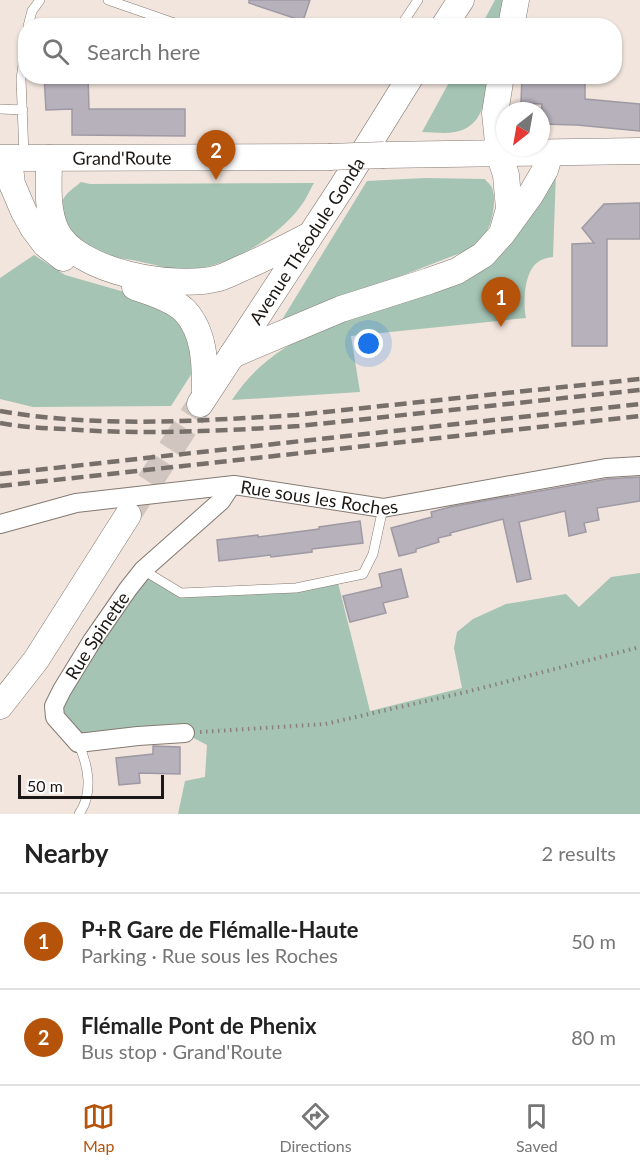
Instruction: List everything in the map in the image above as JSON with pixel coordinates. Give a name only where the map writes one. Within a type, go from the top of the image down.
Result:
[{"type":"main road","points":[[449,18],[460,0]]},
{"type":"main road","points":[[513,18],[516,0]]},
{"type":"main road","name":"Avenue Théodule Gonda","points":[[20,158],[12,184],[24,212],[45,244],[66,261],[92,273],[162,296],[184,310],[196,326],[205,359],[203,400],[406,84]]},
{"type":"main road","points":[[497,102],[500,84]]},
{"type":"main road","points":[[496,107],[496,123]]},
{"type":"main road","name":"Grand'Route","points":[[550,153],[640,151]]},
{"type":"main road","name":"Grand'Route","points":[[20,158],[329,157],[496,153]]},
{"type":"main road","points":[[500,156],[506,175],[509,208],[502,234]]},
{"type":"main road","points":[[232,355],[341,309],[457,270],[483,255],[502,234],[531,194],[543,174],[549,156]]},
{"type":"main road","points":[[20,158],[50,212],[56,231],[70,248],[92,262],[127,275],[190,283],[219,278],[310,235]]},
{"type":"main road","points":[[0,728],[36,660],[128,515]]},
{"type":"main road","points":[[0,706],[36,660]]},
{"type":"street","name":"Rue sous les Roches","points":[[0,524],[76,503],[231,486],[382,508],[606,468],[640,466]]},
{"type":"street","name":"Rue Spinette","points":[[78,743],[56,717],[54,706],[62,690],[92,641],[143,570],[221,501],[231,486]]},
{"type":"street","points":[[78,743],[184,733]]},
{"type":"lane","points":[[30,18],[40,0]]},
{"type":"lane","points":[[108,0],[160,18]]},
{"type":"lane","points":[[406,18],[418,0]]},
{"type":"lane","points":[[20,158],[23,110],[21,84]]},
{"type":"lane","points":[[0,109],[23,110]]},
{"type":"lane","points":[[143,570],[181,593],[296,588],[363,574],[373,554],[382,508]]},
{"type":"lane","name":"Rue Spinette","points":[[78,743],[84,754],[88,792],[80,814]]},
{"type":"path","points":[[184,733],[325,724],[466,692],[640,647]]},
{"type":"green space","points":[[495,0],[504,0],[500,18],[485,18]]},
{"type":"green space","points":[[448,84],[488,84],[481,111],[472,125],[451,133],[422,132]]},
{"type":"green space","points":[[556,172],[553,257],[539,261],[530,272],[525,292],[526,318],[351,336],[360,392],[232,400],[259,368],[281,350],[306,336],[473,274]]},
{"type":"green space","points":[[425,178],[485,179],[493,190],[493,214],[488,229],[479,241],[468,250],[280,323],[367,181]]},
{"type":"green space","points":[[81,182],[90,184],[314,183],[290,219],[248,251],[215,265],[182,269],[92,253],[80,245],[69,232],[61,209],[65,196]]},
{"type":"green space","points":[[34,255],[65,275],[156,301],[188,333],[192,373],[171,406],[33,407],[0,399],[0,278]]},
{"type":"green space","points":[[143,570],[181,593],[296,588],[337,579],[370,711],[462,688],[454,648],[457,632],[473,619],[506,604],[566,594],[579,607],[611,577],[640,573],[640,814],[178,814],[185,781],[205,777],[207,745],[184,733],[78,743],[64,729],[62,690]]},
{"type":"building","points":[[249,0],[310,0],[304,18],[294,18],[249,3]]},
{"type":"building","points":[[44,84],[88,84],[89,109],[185,109],[185,136],[72,135],[72,109],[46,110]]},
{"type":"building","points":[[522,84],[585,84],[585,99],[640,104],[640,131],[550,124],[550,102],[521,102]]},
{"type":"building","points":[[640,203],[640,239],[607,239],[607,346],[572,346],[572,244],[594,243],[582,228],[604,204]]},
{"type":"building","points":[[640,477],[640,501],[597,508],[599,520],[584,523],[586,532],[569,536],[565,511],[519,522],[531,579],[517,582],[503,519],[450,533],[451,535],[438,538],[439,542],[416,549],[416,552],[399,556],[391,528],[432,517],[431,512],[450,507],[607,479]]},
{"type":"building","points":[[360,521],[363,543],[312,549],[312,552],[219,561],[217,540],[319,529],[319,527]]},
{"type":"building","points":[[401,569],[408,597],[383,603],[386,613],[350,622],[343,596],[382,587],[379,574]]},
{"type":"building","points":[[153,746],[180,747],[180,774],[139,773],[140,783],[119,785],[116,758],[153,754]]},
{"type":"tunnel","points":[[128,515],[200,404]]},
{"type":"railway","points":[[0,411],[73,420],[148,422],[222,419],[296,415],[640,379]]},
{"type":"railway","points":[[0,423],[40,428],[123,432],[182,432],[299,426],[640,390]]},
{"type":"railway","points":[[0,474],[640,404]]},
{"type":"railway","points":[[0,486],[640,416]]},
{"type":"place","name":"Flémalle Pont de Phenix","points":[[216,180]]},
{"type":"place","name":"P+R Gare de Flémalle-Haute","points":[[501,327]]}]
